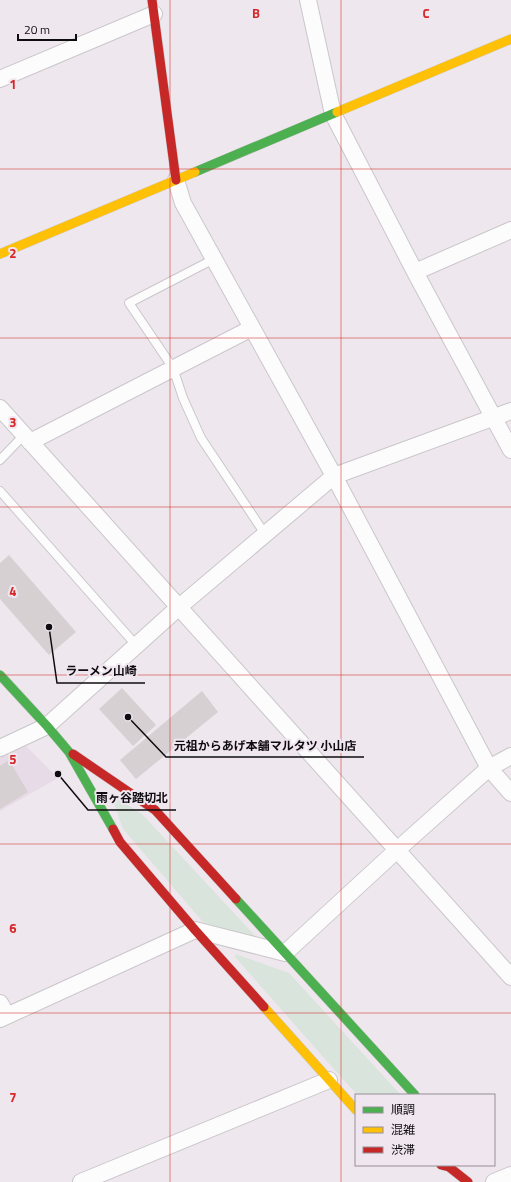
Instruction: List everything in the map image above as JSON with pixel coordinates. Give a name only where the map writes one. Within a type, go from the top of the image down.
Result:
[{"type":"street","points":[[308,0],[333,114],[415,272],[511,450]]},
{"type":"street","points":[[0,79],[153,7],[176,180],[183,203],[334,476],[489,768],[511,793]]},
{"type":"street","points":[[0,254],[511,39]]},
{"type":"street","points":[[415,272],[511,230]]},
{"type":"street","points":[[27,438],[173,368],[252,328]]},
{"type":"street","points":[[0,408],[511,977]]},
{"type":"street","points":[[0,748],[47,726],[179,607],[334,476],[511,411]]},
{"type":"street","points":[[0,675],[69,752],[120,842],[355,1109]]},
{"type":"street","points":[[69,752],[155,810],[414,1094]]},
{"type":"street","points":[[285,953],[489,768],[511,756]]},
{"type":"street","points":[[2,1013],[196,930],[285,953]]},
{"type":"street","points":[[81,1182],[329,1080]]},
{"type":"street","points":[[447,1166],[468,1182]]},
{"type":"street","points":[[494,1182],[511,1175]]},
{"type":"lane","points":[[214,259],[129,303],[173,368],[183,398],[201,438],[265,534]]},
{"type":"lane","points":[[0,460],[27,438]]},
{"type":"lane","points":[[0,491],[136,645]]},
{"type":"shaded area","points":[[22,742],[58,778],[0,811],[0,752]]},
{"type":"shaded area","points":[[115,800],[120,800],[142,814],[260,941],[203,922],[123,829],[114,804]]},
{"type":"shaded area","points":[[236,954],[289,973],[400,1094],[357,1094],[235,957]]},
{"type":"building","points":[[9,555],[76,632],[49,655],[0,599],[0,563]]},
{"type":"building","points":[[122,688],[156,725],[133,746],[99,709]]},
{"type":"building","points":[[202,691],[218,712],[136,779],[120,760]]},
{"type":"building","points":[[9,760],[28,792],[0,809],[0,766]]},
{"type":"traffic: fast","points":[[195,172],[337,112]]},
{"type":"traffic: fast","points":[[0,675],[69,752],[113,829]]},
{"type":"traffic: fast","points":[[236,899],[414,1094]]},
{"type":"traffic: slow","points":[[337,112],[511,39]]},
{"type":"traffic: slow","points":[[0,254],[195,172]]},
{"type":"traffic: slow","points":[[264,1007],[355,1109]]},
{"type":"traffic: jam","points":[[152,0],[176,180]]},
{"type":"traffic: jam","points":[[73,754],[155,810],[236,899]]},
{"type":"traffic: jam","points":[[113,829],[120,842],[195,930],[264,1007]]},
{"type":"traffic: jam","points":[[445,1166],[449,1167],[468,1182]]},
{"type":"place","name":"ラーメン山崎","points":[[49,627]]},
{"type":"place","name":"元祖からあげ本舗マルタツ 小山店","points":[[128,717]]},
{"type":"place","name":"雨ヶ谷踏切北","points":[[58,774]]}]
